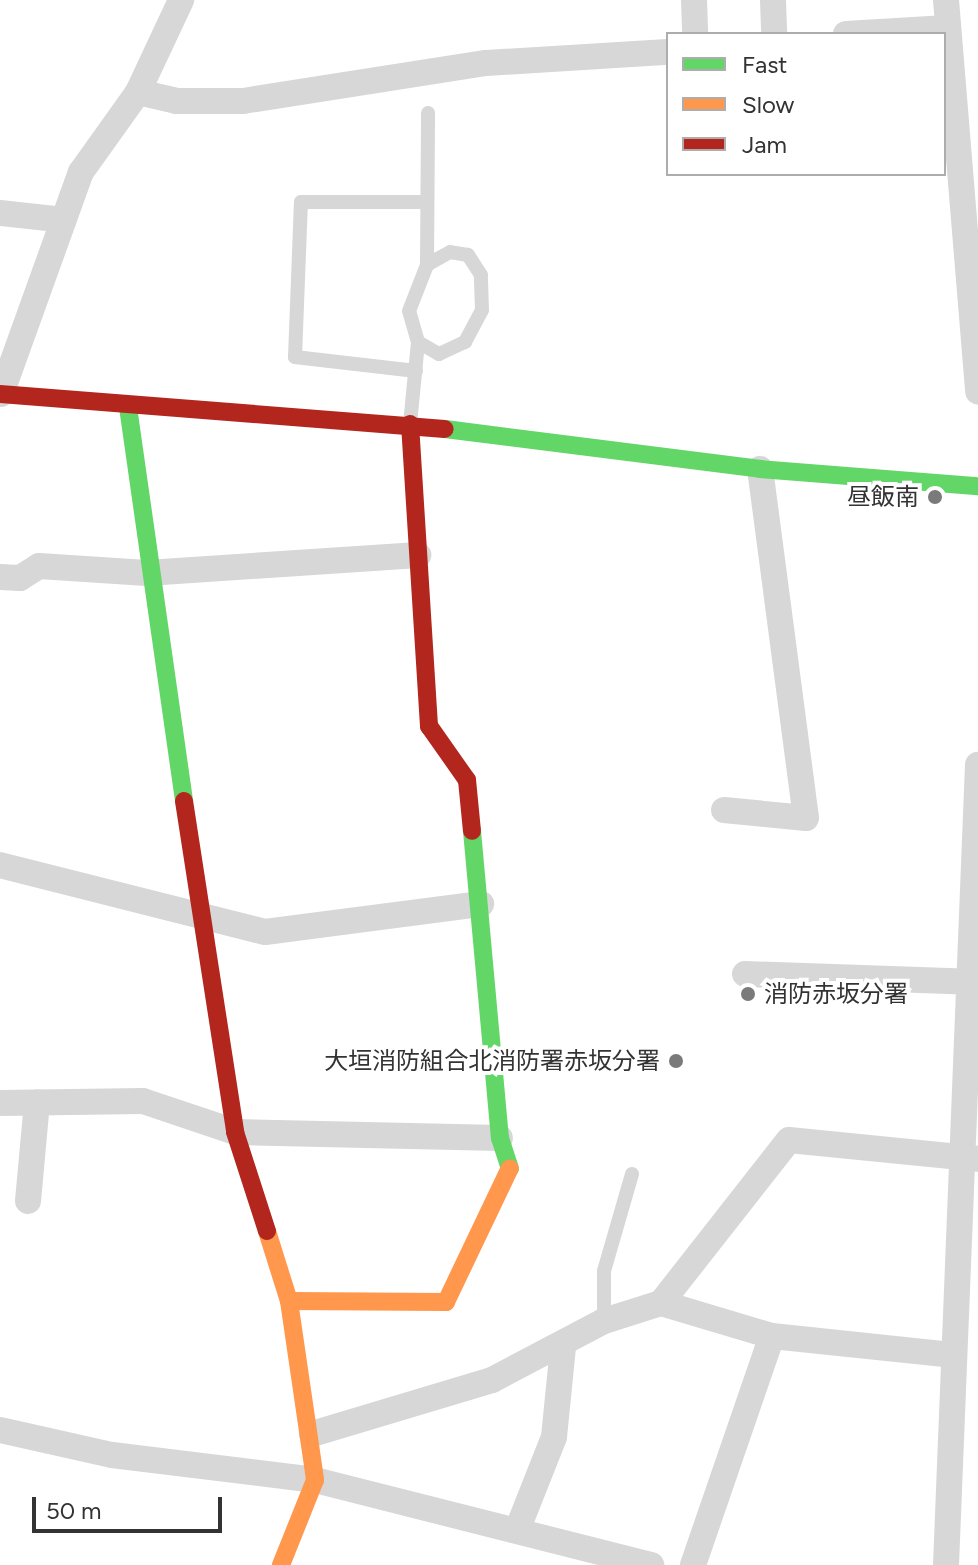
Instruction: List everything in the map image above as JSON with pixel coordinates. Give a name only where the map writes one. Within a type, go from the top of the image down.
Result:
[{"type":"street","points":[[181,0],[138,92],[81,172],[1,394],[128,407],[410,424],[760,469],[978,486]]},
{"type":"street","points":[[694,0],[695,32]]},
{"type":"street","points":[[773,0],[774,32]]},
{"type":"street","points":[[946,0],[951,167],[974,316],[978,392]]},
{"type":"street","points":[[880,32],[947,28]]},
{"type":"street","points":[[138,92],[176,101],[243,101],[486,63],[666,52]]},
{"type":"street","points":[[0,213],[64,220]]},
{"type":"street","points":[[128,407],[147,573],[197,915],[235,1132],[289,1301],[312,1434],[315,1480],[281,1565]]},
{"type":"street","points":[[289,1301],[446,1302],[511,1173],[500,1138],[481,904],[467,780],[429,726],[410,424]]},
{"type":"street","points":[[724,810],[806,818],[760,469]]},
{"type":"street","points":[[0,577],[20,578],[39,566],[147,573],[418,555]]},
{"type":"street","points":[[946,1565],[966,1385],[954,1355],[970,1159],[970,982],[975,944],[978,765]]},
{"type":"street","points":[[0,865],[265,932],[481,904]]},
{"type":"street","points":[[745,974],[970,982]]},
{"type":"street","points":[[0,1103],[143,1101],[235,1132],[500,1138]]},
{"type":"street","points":[[28,1201],[37,1102]]},
{"type":"street","points":[[661,1303],[789,1140],[970,1159]]},
{"type":"street","points":[[312,1434],[492,1380],[563,1347],[604,1321],[661,1303],[772,1336],[954,1355]]},
{"type":"street","points":[[693,1565],[772,1336]]},
{"type":"street","points":[[518,1528],[554,1437],[563,1347]]},
{"type":"street","points":[[0,1430],[112,1455],[315,1480],[518,1528],[651,1565]]},
{"type":"lane","points":[[410,424],[418,342],[409,311],[427,265],[428,113]]},
{"type":"lane","points":[[416,371],[295,357],[301,202],[427,202]]},
{"type":"lane","points":[[418,342],[439,354],[465,342],[482,310],[481,275],[468,255],[450,252],[427,265]]},
{"type":"lane","points":[[604,1321],[604,1271],[632,1174]]},
{"type":"traffic: fast","points":[[128,407],[184,801]]},
{"type":"traffic: fast","points":[[445,429],[760,469],[978,486]]},
{"type":"traffic: fast","points":[[472,831],[500,1138],[510,1168]]},
{"type":"traffic: slow","points":[[289,1301],[446,1302],[510,1168]]},
{"type":"traffic: slow","points":[[267,1231],[289,1301],[315,1480],[281,1565]]},
{"type":"traffic: jam","points":[[0,394],[445,429]]},
{"type":"traffic: jam","points":[[410,424],[429,726],[467,780],[472,831]]},
{"type":"traffic: jam","points":[[184,801],[235,1132],[267,1231]]},
{"type":"place","name":"昼飯南","points":[[935,497]]},
{"type":"place","name":"消防赤坂分署","points":[[748,994]]},
{"type":"place","name":"大垣消防組合北消防署赤坂分署","points":[[676,1061]]}]
